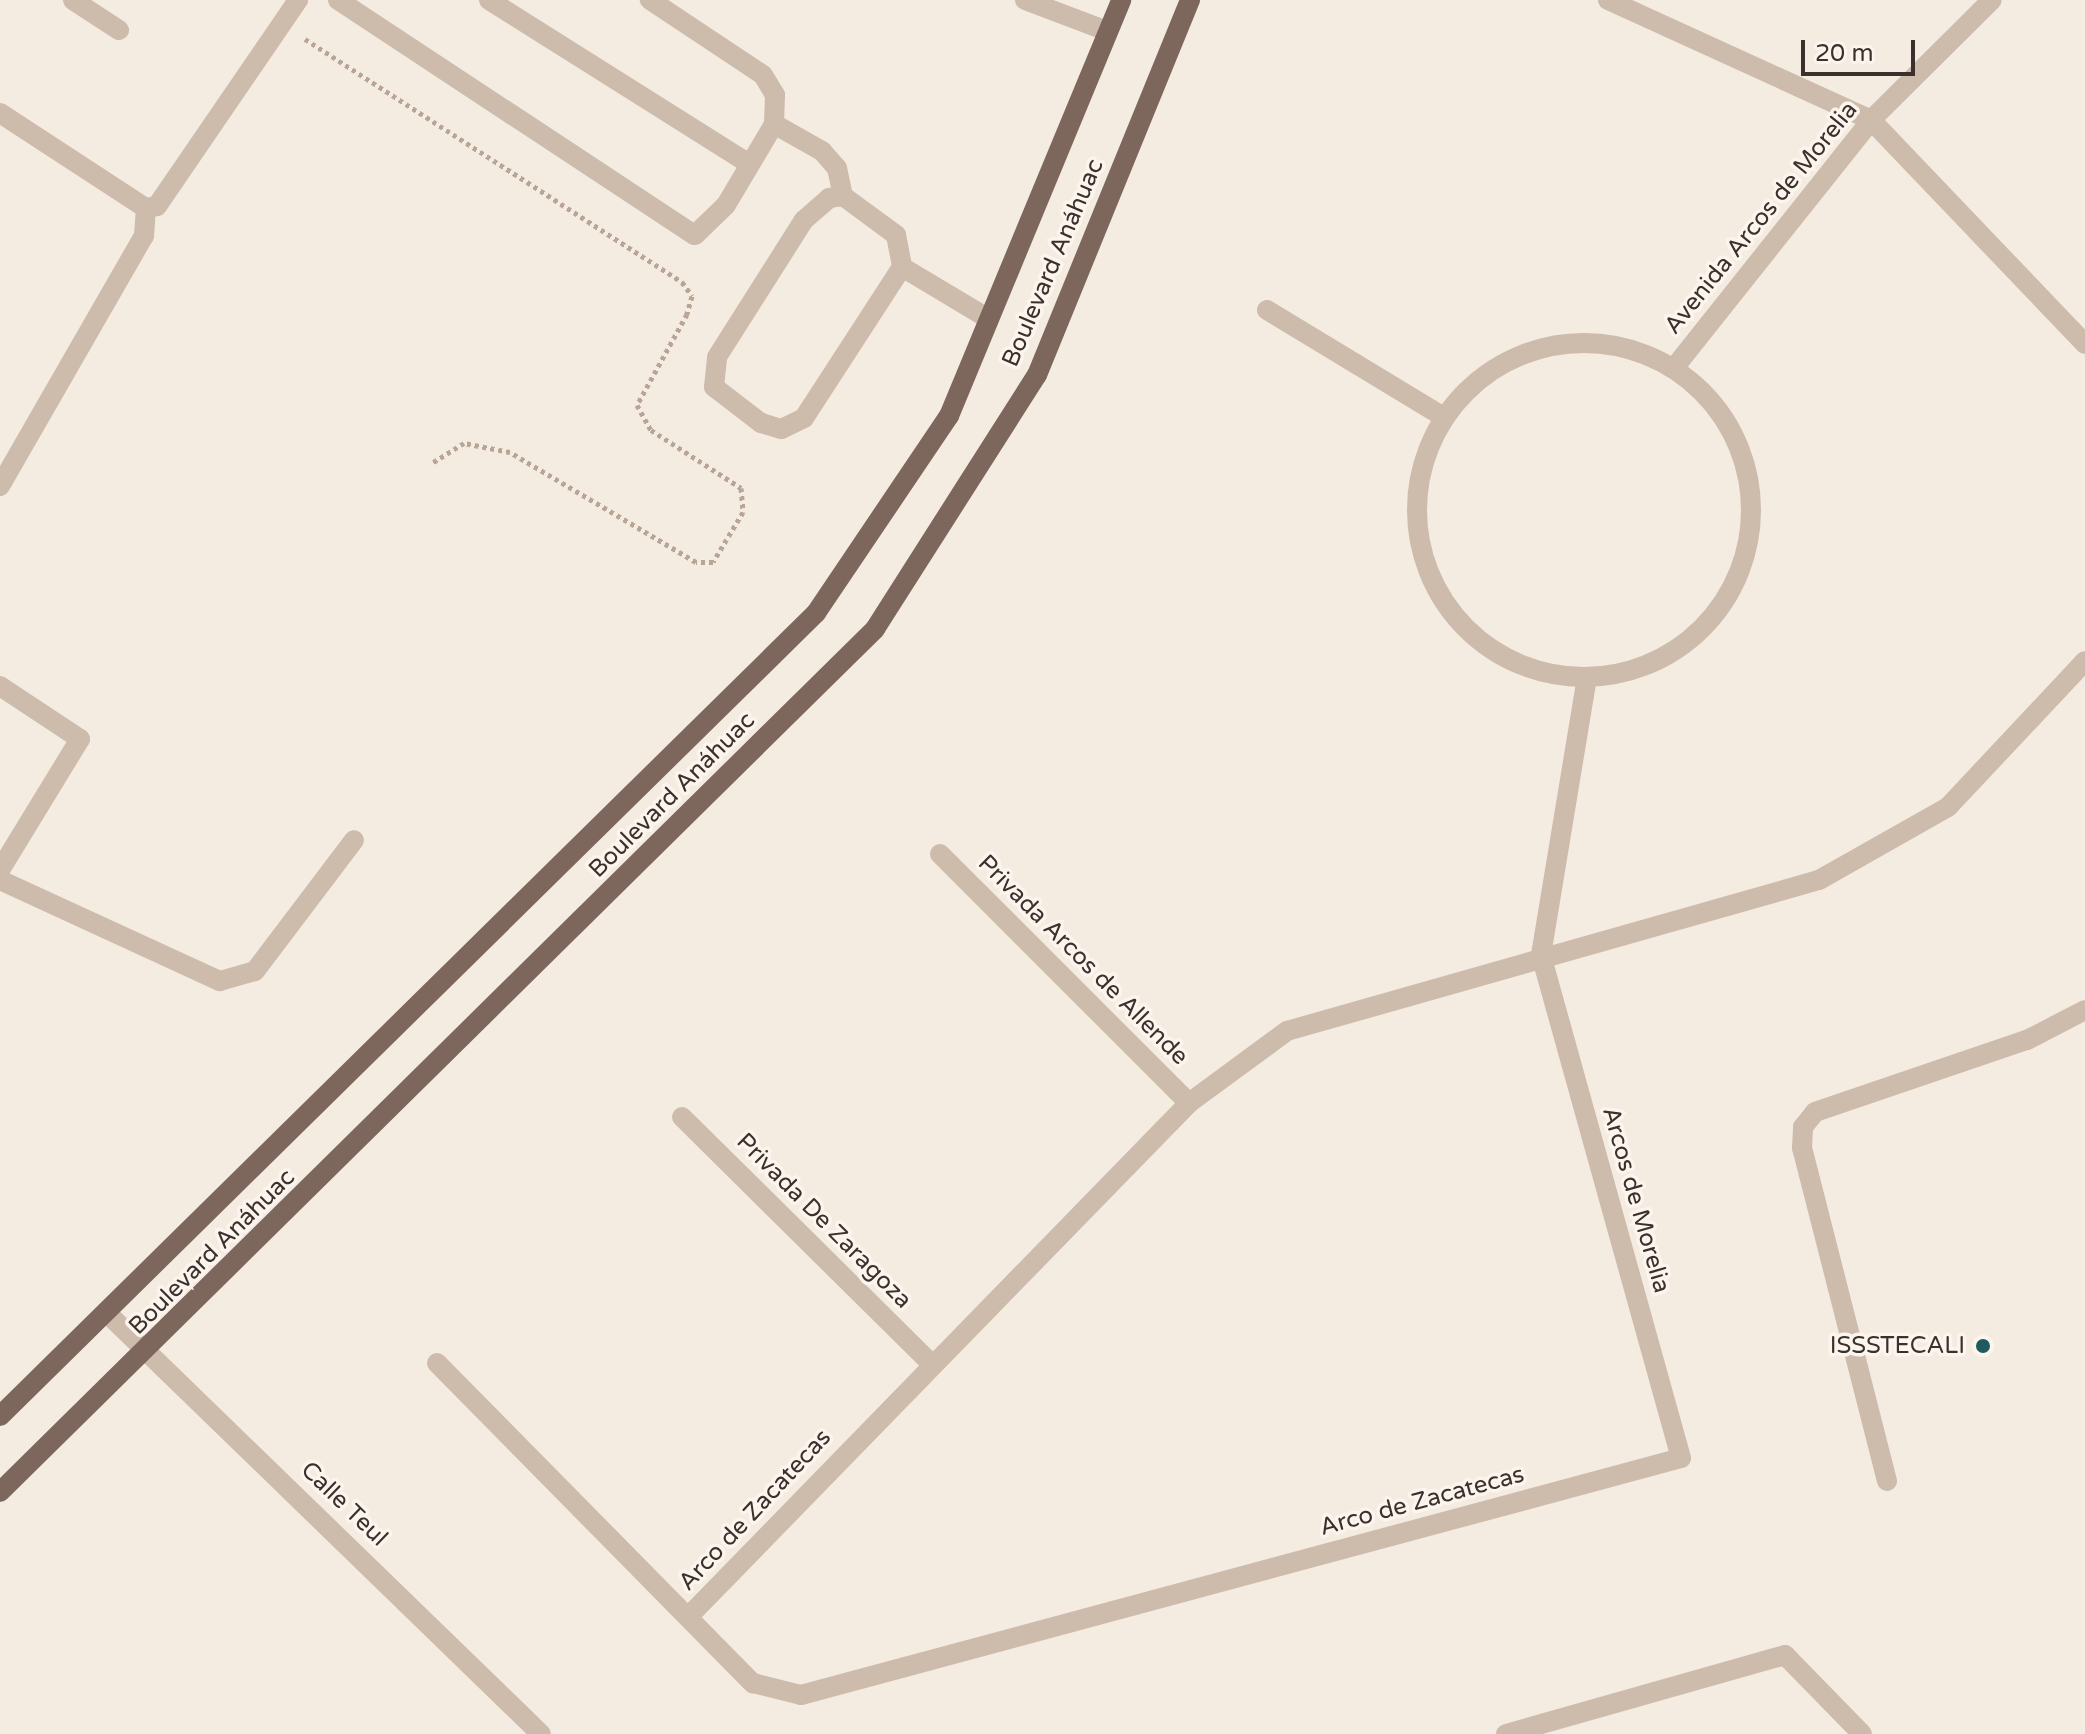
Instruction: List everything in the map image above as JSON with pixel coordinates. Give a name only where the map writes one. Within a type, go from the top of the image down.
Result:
[{"type":"main road","name":"Boulevard Anáhuac","points":[[0,1416],[108,1314],[816,613],[949,416],[1121,0]]},
{"type":"main road","name":"Boulevard Anáhuac","points":[[0,1492],[150,1351],[875,629],[1037,375],[1190,0]]},
{"type":"street","points":[[73,0],[119,30]]},
{"type":"street","points":[[146,208],[166,198],[298,0]]},
{"type":"street","points":[[338,0],[695,235],[726,205],[774,124],[775,95],[763,75],[650,0]]},
{"type":"street","points":[[489,0],[749,164]]},
{"type":"street","points":[[1025,0],[1107,31]]},
{"type":"street","points":[[1608,0],[1871,120],[2085,344]]},
{"type":"street","name":"Avenida Arcos de Morelia","points":[[1674,368],[1871,120],[1992,0]]},
{"type":"street","points":[[0,113],[146,208]]},
{"type":"street","points":[[774,124],[822,151],[837,168],[843,196],[896,235],[902,267],[804,418],[781,429],[761,423],[714,387],[717,357],[804,220],[829,198],[843,196]]},
{"type":"street","points":[[1,482],[144,236],[146,208]]},
{"type":"street","points":[[902,267],[989,319]]},
{"type":"street","points":[[1267,310],[1444,417]]},
{"type":"street","points":[[1562,345],[1626,347],[1674,368],[1714,403],[1742,449],[1752,501],[1746,555],[1724,604],[1687,643],[1640,668],[1587,678],[1535,670],[1488,647],[1451,611],[1432,577],[1416,515],[1423,463],[1444,417],[1479,379],[1525,353],[1562,345]]},
{"type":"street","name":"Arco de Zacatecas","points":[[1681,1458],[801,1695],[753,1683],[691,1614],[930,1362],[1189,1103],[1287,1031],[1541,955],[1819,880],[1948,807],[2085,661]]},
{"type":"street","points":[[1541,955],[1587,678]]},
{"type":"street","points":[[0,870],[80,739],[3,694]]},
{"type":"street","points":[[0,880],[220,981],[255,971],[354,840]]},
{"type":"street","name":"Privada Arcos de Allende","points":[[940,854],[1189,1103]]},
{"type":"street","name":"Arcos de Morelia","points":[[1541,955],[1681,1458]]},
{"type":"street","points":[[1887,1481],[1802,1148],[1803,1127],[1815,1112],[2027,1040],[2085,1010]]},
{"type":"street","name":"Privada De Zaragoza","points":[[682,1117],[930,1362]]},
{"type":"street","name":"Calle Teul","points":[[108,1314],[150,1351],[541,1734]]},
{"type":"street","points":[[437,1363],[691,1614]]},
{"type":"street","points":[[1506,1734],[1785,1655],[1862,1734]]},
{"type":"path","points":[[281,24],[682,282],[692,296],[687,314],[637,405],[651,430],[741,488],[743,512],[713,562],[696,562],[496,447],[464,443],[432,463]]},
{"type":"place","name":"ISSSTECALI","points":[[1983,1346]]}]
